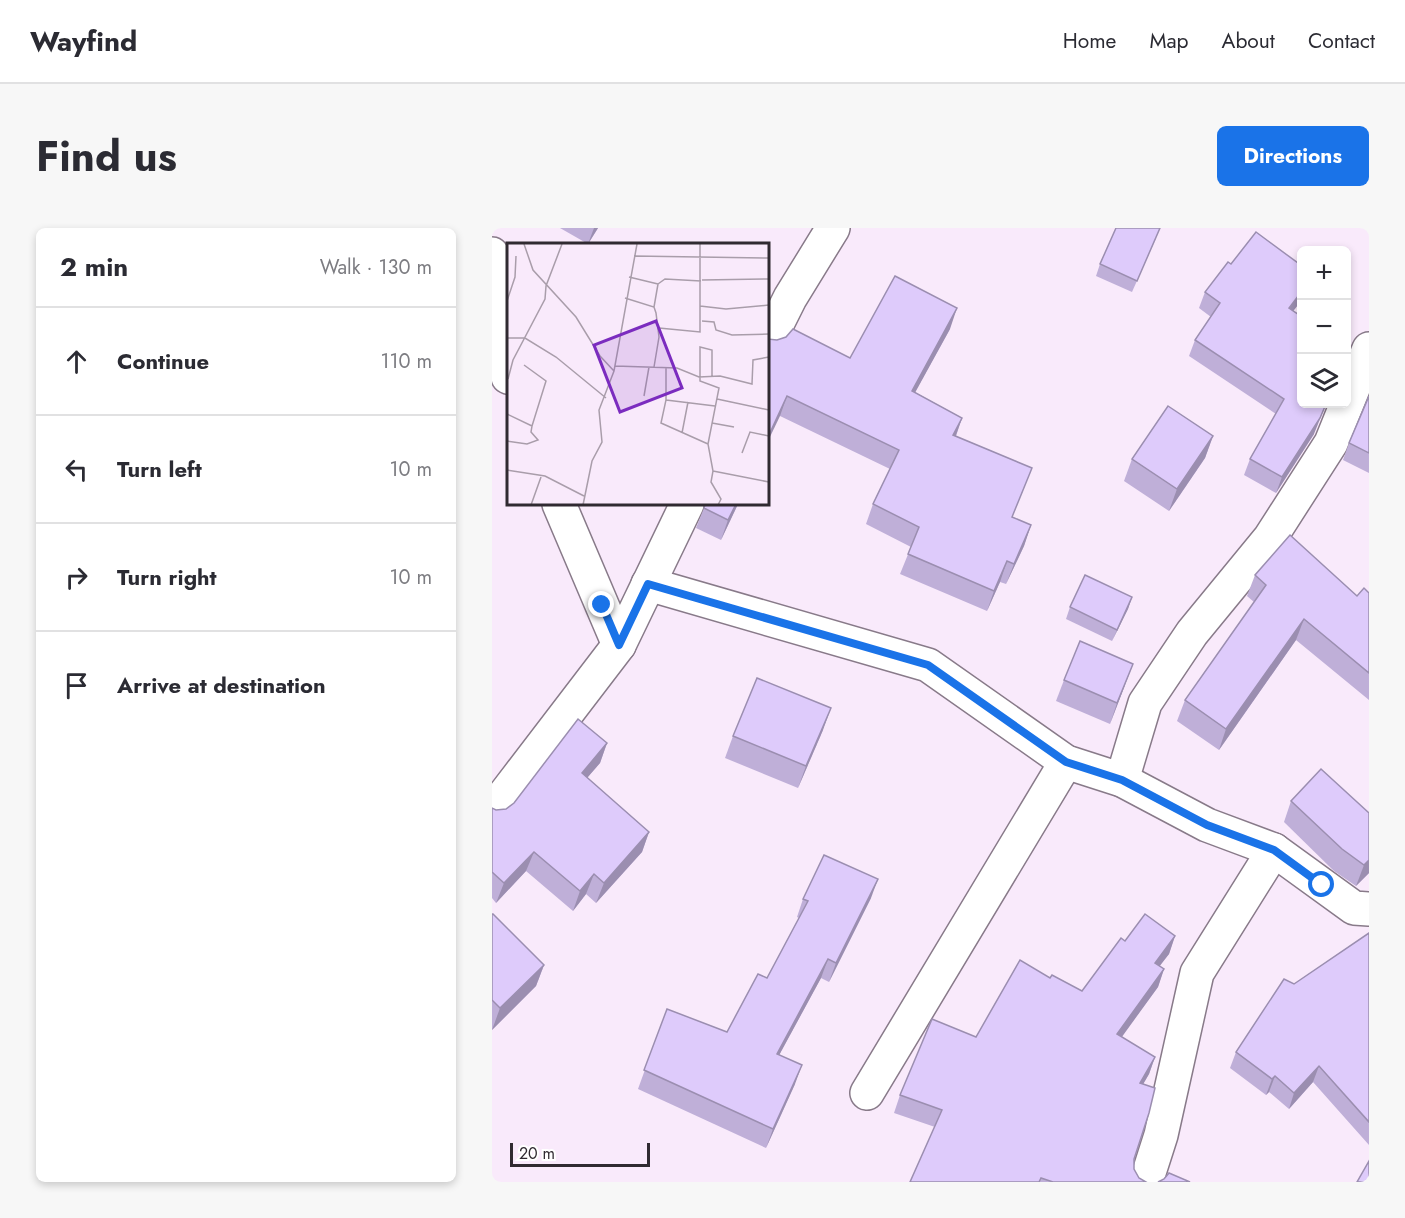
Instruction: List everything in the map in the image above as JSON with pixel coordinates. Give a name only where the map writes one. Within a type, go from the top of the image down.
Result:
[{"type":"street","points":[[770,338],[790,298],[833,228]]},
{"type":"street","points":[[492,254],[507,369]]},
{"type":"street","points":[[1122,780],[1145,703],[1192,633],[1270,538],[1331,443],[1369,349]]},
{"type":"street","points":[[560,506],[619,645]]},
{"type":"street","points":[[492,811],[619,645],[686,506]]},
{"type":"street","points":[[648,584],[928,665],[1066,762],[1122,780],[1207,825],[1274,850],[1354,908],[1369,909]]},
{"type":"street","points":[[867,1094],[1066,762]]},
{"type":"street","points":[[1146,1182],[1164,1124],[1197,973],[1274,850]]},
{"type":"building","points":[[1116,228],[1160,228],[1137,281],[1100,264]]},
{"type":"building","points":[[1256,232],[1297,262],[1297,298],[1289,308],[1297,314],[1297,408],[1324,408],[1282,477],[1250,459],[1284,399],[1195,340],[1220,303],[1205,292],[1228,262],[1231,264]]},
{"type":"building","points":[[895,276],[957,308],[912,391],[962,418],[953,435],[1032,468],[1012,517],[1031,525],[1014,564],[1007,561],[994,591],[908,554],[919,527],[873,504],[899,450],[787,396],[770,433],[770,339],[786,337],[793,329],[850,358]]},
{"type":"building","points":[[1369,396],[1369,453],[1349,443]]},
{"type":"building","points":[[1168,406],[1213,436],[1177,489],[1132,459]]},
{"type":"building","points":[[704,506],[735,506],[728,520],[704,508]]},
{"type":"building","points":[[1290,535],[1357,596],[1364,588],[1369,593],[1369,673],[1304,619],[1226,729],[1185,700],[1266,585],[1255,575]]},
{"type":"building","points":[[1085,575],[1132,597],[1117,630],[1070,607]]},
{"type":"building","points":[[1080,641],[1133,664],[1117,703],[1064,680]]},
{"type":"building","points":[[757,678],[831,708],[806,766],[733,736]]},
{"type":"building","points":[[578,719],[607,743],[582,773],[649,832],[604,883],[594,874],[580,891],[534,852],[504,883],[492,872],[492,808],[506,809],[514,803]]},
{"type":"building","points":[[1321,769],[1369,813],[1369,860],[1364,865],[1342,849],[1291,801]]},
{"type":"building","points":[[824,855],[878,879],[836,963],[828,959],[777,1054],[802,1065],[773,1129],[644,1070],[667,1009],[727,1032],[758,974],[767,978],[808,901],[803,899]]},
{"type":"building","points":[[492,914],[544,965],[500,1008],[492,1000]]},
{"type":"building","points":[[1145,914],[1175,936],[1155,963],[1164,969],[1117,1034],[1155,1057],[1140,1083],[1155,1088],[1134,1159],[1134,1169],[1139,1178],[1146,1182],[1053,1182],[1041,1178],[1039,1182],[910,1182],[942,1110],[900,1095],[932,1019],[976,1037],[1020,960],[1050,978],[1052,975],[1082,991],[1121,938],[1125,941]]},
{"type":"building","points":[[1369,933],[1369,1122],[1319,1066],[1294,1093],[1275,1076],[1272,1079],[1236,1052],[1284,979],[1294,984]]},
{"type":"building","points":[[1369,1161],[1369,1182],[1357,1182]]},
{"type":"building","points":[[1169,1173],[1190,1182],[1158,1182]]},
{"type":"route","points":[[602,605],[619,645],[648,584],[928,665],[1066,762],[1122,780],[1207,825],[1274,850],[1322,885]]}]
